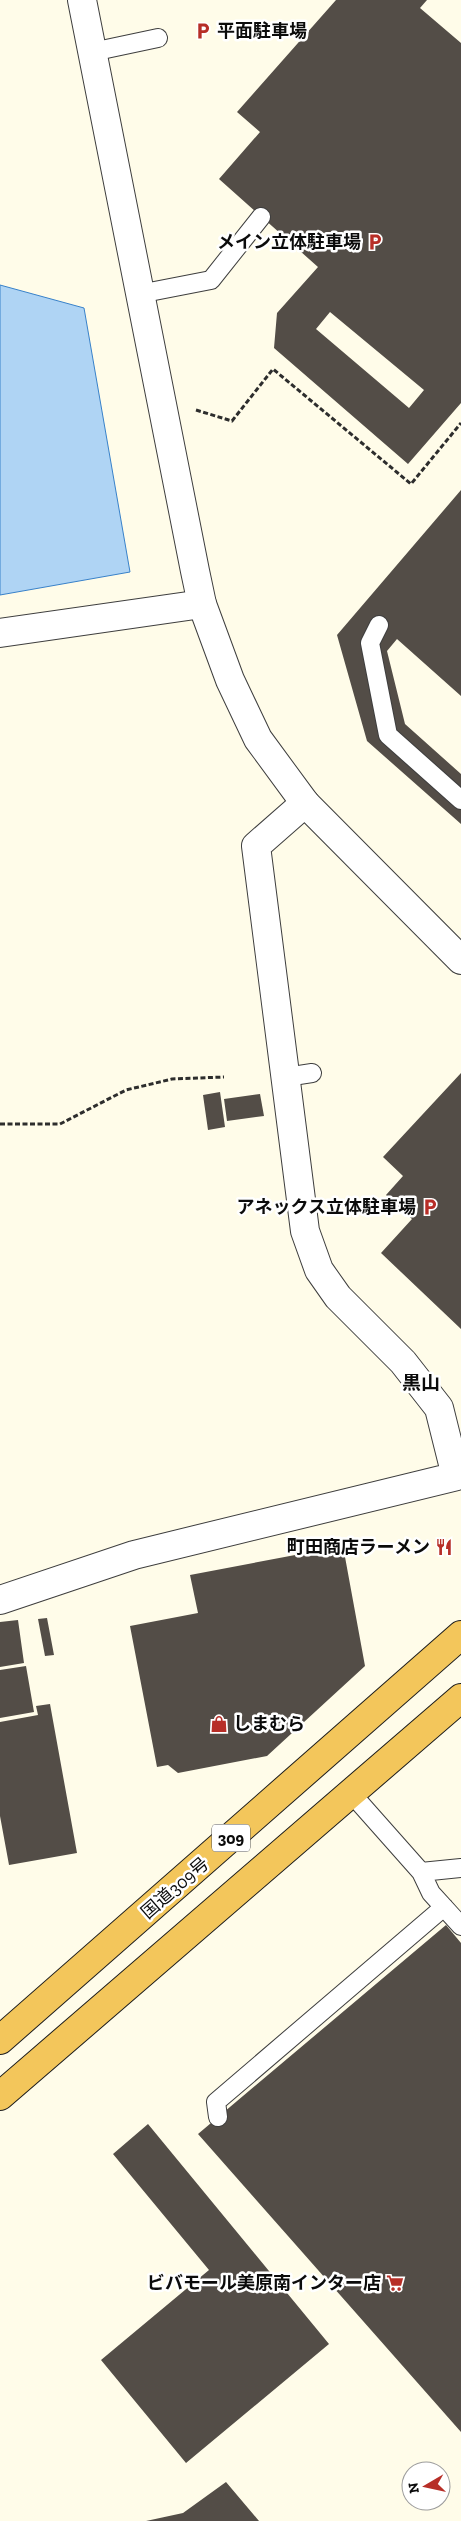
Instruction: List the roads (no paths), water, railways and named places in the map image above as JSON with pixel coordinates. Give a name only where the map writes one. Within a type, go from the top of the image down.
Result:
[{"type":"highway","name":"国道309号","points":[[0,2040],[461,1635]]},
{"type":"highway","name":"309","points":[[0,2096],[461,1698]]},
{"type":"street","points":[[82,0],[202,604],[230,680],[258,739],[305,803],[461,960]]},
{"type":"street","points":[[0,633],[202,604]]},
{"type":"street","points":[[0,1600],[134,1556],[459,1475],[439,1408],[403,1362],[338,1297],[318,1270],[305,1232],[256,846],[305,803]]},
{"type":"lane","points":[[92,52],[158,38]]},
{"type":"lane","points":[[139,294],[211,280],[261,217]]},
{"type":"lane","points":[[379,625],[370,643],[388,735],[461,800]]},
{"type":"lane","points":[[286,1077],[312,1073]]},
{"type":"lane","points":[[351,1793],[421,1872],[431,1893],[461,1926]]},
{"type":"lane","points":[[421,1872],[461,1868]]},
{"type":"lane","points":[[218,2117],[216,2102],[444,1907]]},
{"type":"water","points":[[0,285],[84,308],[130,572],[0,595]]},
{"type":"place","name":"平面駐車場","points":[[203,31]]},
{"type":"place","name":"メイン立体駐車場","points":[[375,242]]},
{"type":"place","name":"アネックス立体駐車場","points":[[430,1207]]},
{"type":"place","name":"町田商店ラーメン","points":[[444,1547]]},
{"type":"place","name":"しまむら","points":[[219,1724]]},
{"type":"place","name":"ビバモール美原南インター店","points":[[395,2283]]},
{"type":"district","name":"黒山","points":[[421,1382]]}]
